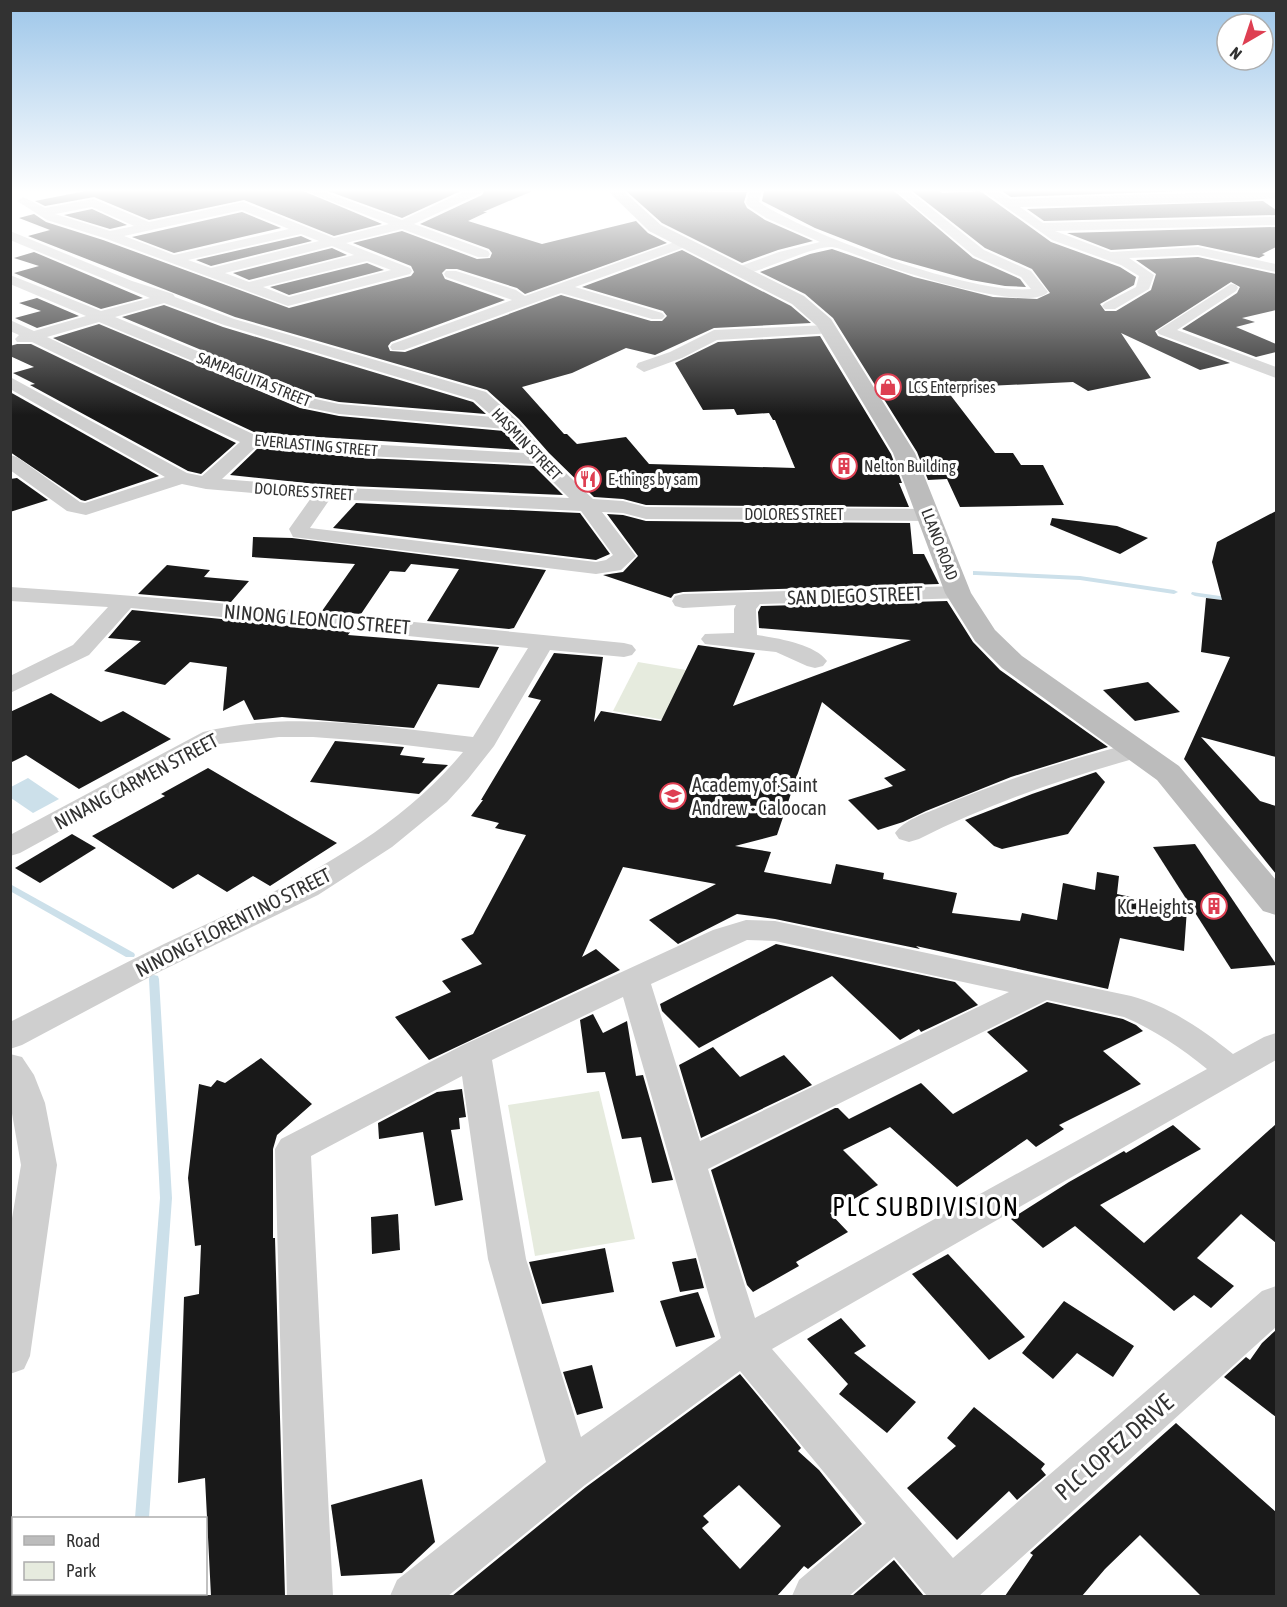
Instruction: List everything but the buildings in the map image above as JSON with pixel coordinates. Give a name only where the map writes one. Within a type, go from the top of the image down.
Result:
[{"type":"main road","name":"LLANO ROAD","points":[[728,265],[798,300],[824,322],[904,453],[958,593],[985,635],[1005,655],[1168,773],[1276,903]]},
{"type":"street","name":"HASMIN STREET","points":[[84,265],[165,298],[278,338],[480,396],[511,424],[540,459],[587,505],[625,556],[613,565],[596,568],[300,533],[299,530],[324,493]]},
{"type":"street","points":[[189,265],[288,302],[405,271],[390,265]]},
{"type":"street","points":[[210,273],[242,265]]},
{"type":"street","points":[[247,287],[333,265]]},
{"type":"street","points":[[398,347],[623,265]]},
{"type":"street","points":[[740,271],[757,265]]},
{"type":"street","points":[[898,265],[1008,293],[1028,296],[1041,292],[1026,274],[1006,265]]},
{"type":"street","points":[[1110,306],[1142,289],[1147,274],[1132,265]]},
{"type":"street","points":[[451,274],[511,293],[525,302]]},
{"type":"street","name":"SAMPAGUITA STREET","points":[[10,279],[306,402],[339,409],[511,424]]},
{"type":"street","points":[[561,288],[657,316]]},
{"type":"street","points":[[1231,288],[1165,332],[1276,373]]},
{"type":"street","points":[[10,343],[189,291]]},
{"type":"street","name":"EVERLASTING STREET","points":[[10,325],[235,434],[253,440],[365,450],[540,459]]},
{"type":"street","points":[[644,367],[719,334],[827,330]]},
{"type":"street","name":"DOLORES STREET","points":[[10,382],[181,478],[206,483],[324,493],[623,507],[646,513],[927,510]]},
{"type":"street","points":[[206,483],[253,440]]},
{"type":"street","points":[[10,461],[74,507],[86,509],[181,478]]},
{"type":"street","name":"SAN DIEGO STREET","points":[[683,601],[958,593]]},
{"type":"street","name":"NINONG LEONCIO STREET","points":[[10,594],[125,601],[624,650]]},
{"type":"street","points":[[746,640],[745,609],[753,598]]},
{"type":"street","points":[[10,686],[81,650],[125,601]]},
{"type":"street","points":[[713,639],[746,640],[782,646],[815,661]]},
{"type":"street","name":"NINONG FLORENTINO STREET","points":[[10,1037],[150,964],[308,888],[382,841],[438,796],[481,746],[544,641]]},
{"type":"street","name":"NINANG CARMEN STREET","points":[[10,847],[212,737],[248,730],[322,729],[481,746]]},
{"type":"street","points":[[909,833],[991,795],[1084,764],[1138,750]]},
{"type":"street","points":[[310,1596],[293,1149],[475,1054],[730,934],[747,930],[761,929],[1131,1007],[1181,1030],[1231,1070]]},
{"type":"street","points":[[634,980],[744,1345],[954,1593]]},
{"type":"street","points":[[689,1162],[1045,988]]},
{"type":"street","points":[[413,1596],[570,1470],[664,1400],[744,1345],[1276,1045]]},
{"type":"street","points":[[475,1054],[507,1259],[570,1470]]},
{"type":"street","points":[[10,1066],[17,1075],[28,1103],[39,1165],[10,1356]]},
{"type":"street","name":"PLC LOPEZ DRIVE","points":[[954,1593],[1276,1304]]},
{"type":"street","points":[[815,1596],[896,1526]]},
{"type":"green space","points":[[638,662],[692,671],[670,721],[613,711]]},
{"type":"green space","points":[[599,1091],[635,1239],[535,1256],[508,1105]]},
{"type":"water","points":[[28,778],[59,799],[33,813],[11,798],[11,787]]},
{"type":"waterway","points":[[976,573],[1080,578],[1174,592]]},
{"type":"waterway","points":[[1195,594],[1234,600]]},
{"type":"waterway","points":[[10,887],[130,955]]},
{"type":"waterway","points":[[142,1517],[166,1198],[154,979]]},
{"type":"place","name":"LCS Enterprises","points":[[888,387]]},
{"type":"place","name":"Nelton Building","points":[[844,466]]},
{"type":"place","name":"E-things by sam","points":[[588,479]]},
{"type":"place","name":"Academy of Saint Andrew - Caloocan","points":[[673,796]]},
{"type":"place","name":"KC Heights","points":[[1214,906]]},
{"type":"district","name":"PLC SUBDIVISION","points":[[926,1207]]}]
